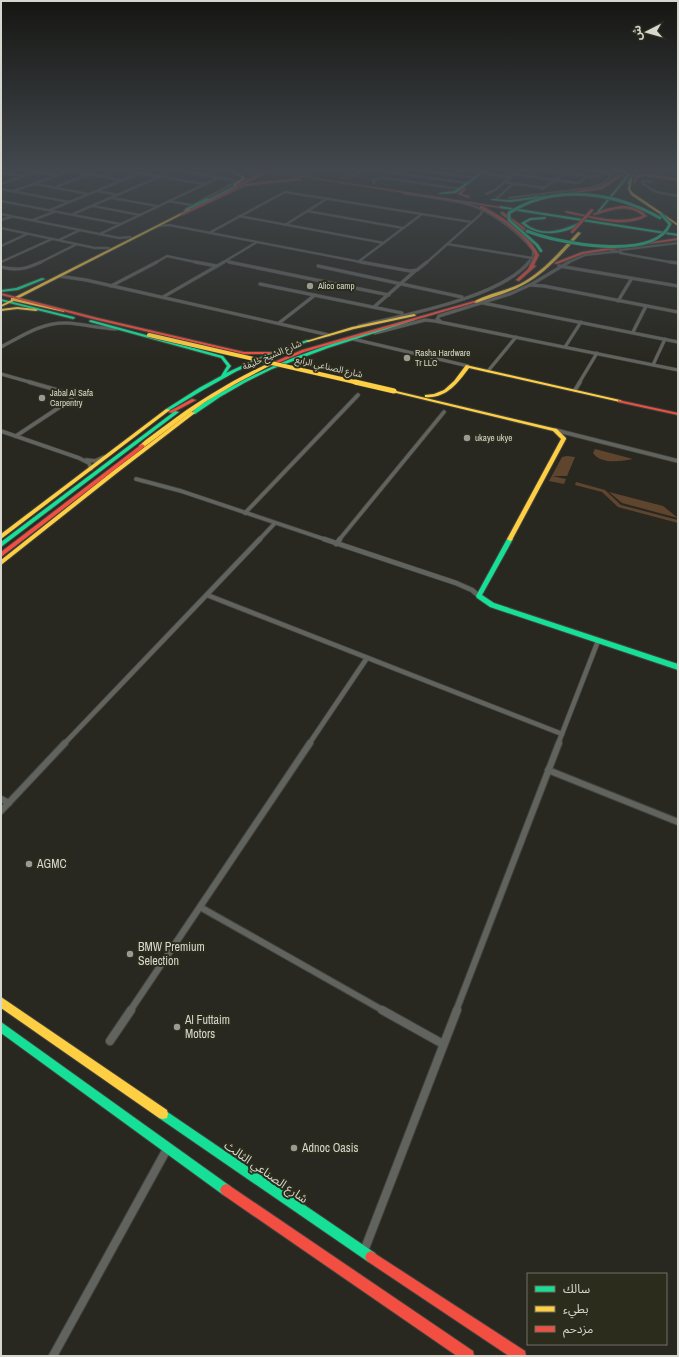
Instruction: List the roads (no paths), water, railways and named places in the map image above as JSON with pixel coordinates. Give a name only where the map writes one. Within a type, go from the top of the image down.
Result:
[{"type":"main road","points":[[6,299],[98,250],[109,248],[121,239],[137,233]]},
{"type":"main road","points":[[6,299],[25,293],[46,279],[64,275],[144,233]]},
{"type":"main road","points":[[518,233],[535,248],[536,258],[518,280]]},
{"type":"main road","points":[[525,233],[537,244],[541,251],[540,259],[531,263]]},
{"type":"main road","points":[[533,233],[540,237],[564,243],[592,246],[620,246],[647,241],[665,233]]},
{"type":"main road","name":"شارع الشيخ خليفة","points":[[1,555],[155,436],[211,395],[238,379],[272,363],[325,344],[413,315],[443,311],[497,295],[535,279],[569,233]]},
{"type":"main road","name":"شارع الشيخ خليفة","points":[[1,545],[194,400],[235,375],[288,352],[332,337],[478,296],[518,280],[546,262],[569,233]]},
{"type":"main road","points":[[542,270],[580,252],[671,233]]},
{"type":"main road","points":[[535,279],[555,269]]},
{"type":"main road","points":[[46,279],[34,291],[32,297],[35,300],[60,310]]},
{"type":"main road","points":[[6,299],[42,307]]},
{"type":"main road","points":[[6,299],[60,310]]},
{"type":"main road","name":"شارع الصناعي الرابع","points":[[6,299],[28,307],[42,307],[60,310],[94,320]]},
{"type":"main road","points":[[1,310],[42,307]]},
{"type":"main road","name":"شارع الصناعي الرابع","points":[[42,307],[151,334],[395,390],[555,430]]},
{"type":"main road","points":[[439,320],[437,315],[443,311]]},
{"type":"main road","points":[[155,436],[205,404],[255,375],[276,365],[318,349],[375,333],[413,315]]},
{"type":"main road","points":[[94,320],[244,353],[263,354],[282,350],[331,334],[413,315]]},
{"type":"main road","points":[[94,320],[116,329],[225,359],[229,363],[230,368],[214,382]]},
{"type":"main road","points":[[121,447],[180,401],[214,382],[282,350]]},
{"type":"main road","points":[[468,366],[678,414]]},
{"type":"main road","name":"شارع الصناعي الرابع","points":[[395,390],[429,397],[446,392],[468,366]]},
{"type":"main road","points":[[1,537],[91,468],[180,406],[194,400]]},
{"type":"main road","points":[[1,562],[205,404]]},
{"type":"main road","points":[[555,430],[564,441],[479,596],[492,605],[678,667]]},
{"type":"main road","points":[[1,540],[38,516]]},
{"type":"main road","name":"شارع الصناعي الثالث","points":[[1,1002],[123,1088],[520,1356]]},
{"type":"main road","points":[[1,1027],[168,1148],[468,1356]]},
{"type":"street","points":[[24,233],[77,244],[98,250]]},
{"type":"street","points":[[59,240],[74,233]]},
{"type":"street","points":[[97,233],[121,239]]},
{"type":"street","points":[[215,233],[404,271],[415,271]]},
{"type":"street","points":[[331,233],[384,243]]},
{"type":"street","points":[[358,262],[396,233]]},
{"type":"street","points":[[374,307],[459,233]]},
{"type":"street","points":[[64,275],[331,334],[396,316],[413,315],[463,298],[509,278],[531,263],[533,250],[522,239],[517,238],[512,233]]},
{"type":"street","points":[[1,246],[28,234]]},
{"type":"street","points":[[1,262],[52,239]]},
{"type":"street","points":[[163,297],[257,242]]},
{"type":"street","points":[[555,269],[583,256],[678,243]]},
{"type":"street","points":[[1,267],[21,270],[77,244]]},
{"type":"street","points":[[447,244],[524,258],[531,263]]},
{"type":"street","points":[[620,252],[678,263]]},
{"type":"street","points":[[111,286],[167,256],[217,266]]},
{"type":"street","points":[[226,261],[388,295]]},
{"type":"street","points":[[563,264],[568,267]]},
{"type":"street","points":[[318,266],[463,298]]},
{"type":"street","points":[[555,269],[568,267],[678,286]]},
{"type":"street","points":[[618,301],[632,278]]},
{"type":"street","points":[[528,286],[535,279],[538,284],[544,286],[678,312]]},
{"type":"street","points":[[260,284],[413,315]]},
{"type":"street","points":[[439,320],[528,286],[544,286]]},
{"type":"street","points":[[279,323],[315,295]]},
{"type":"street","points":[[452,296],[455,300]]},
{"type":"street","points":[[494,300],[494,303],[498,305]]},
{"type":"street","points":[[483,303],[678,342]]},
{"type":"street","points":[[633,332],[646,306]]},
{"type":"street","points":[[392,311],[396,316]]},
{"type":"street","points":[[375,333],[425,320],[439,320],[678,370]]},
{"type":"street","points":[[565,347],[582,322]]},
{"type":"street","points":[[1,347],[34,329],[53,324],[68,323],[97,329],[116,329]]},
{"type":"street","points":[[488,371],[516,336]]},
{"type":"street","points":[[352,339],[468,366]]},
{"type":"street","points":[[654,365],[665,339]]},
{"type":"street","points":[[575,390],[597,353]]},
{"type":"street","points":[[1,374],[74,396],[72,400],[16,436]]},
{"type":"street","points":[[246,512],[358,395]]},
{"type":"street","points":[[336,544],[444,412]]},
{"type":"street","points":[[555,430],[678,461]]},
{"type":"street","points":[[1,431],[79,458],[89,463],[91,468]]},
{"type":"street","points":[[79,458],[97,460],[121,447]]},
{"type":"street","points":[[136,479],[246,512],[336,544],[461,585],[479,596]]},
{"type":"street","points":[[1,811],[275,523]]},
{"type":"street","points":[[207,595],[562,734]]},
{"type":"street","points":[[363,1251],[598,641]]},
{"type":"street","points":[[110,1041],[367,658]]},
{"type":"street","points":[[548,770],[678,822]]},
{"type":"street","points":[[1,799],[9,803]]},
{"type":"street","points":[[200,907],[443,1044]]},
{"type":"street","points":[[53,1356],[168,1148]]},
{"type":"place","name":"Alico camp","points":[[310,286]]},
{"type":"place","name":"Rasha Hardware Tr LLC","points":[[407,358]]},
{"type":"place","name":"Jabal Al Safa Carpentry","points":[[42,398]]},
{"type":"place","name":"ukaye ukye","points":[[467,438]]},
{"type":"place","name":"AGMC","points":[[29,864]]},
{"type":"place","name":"BMW Premium Selection","points":[[130,954]]},
{"type":"place","name":"Al Futtaim Motors","points":[[177,1027]]},
{"type":"place","name":"Adnoc Oasis","points":[[294,1148]]}]
